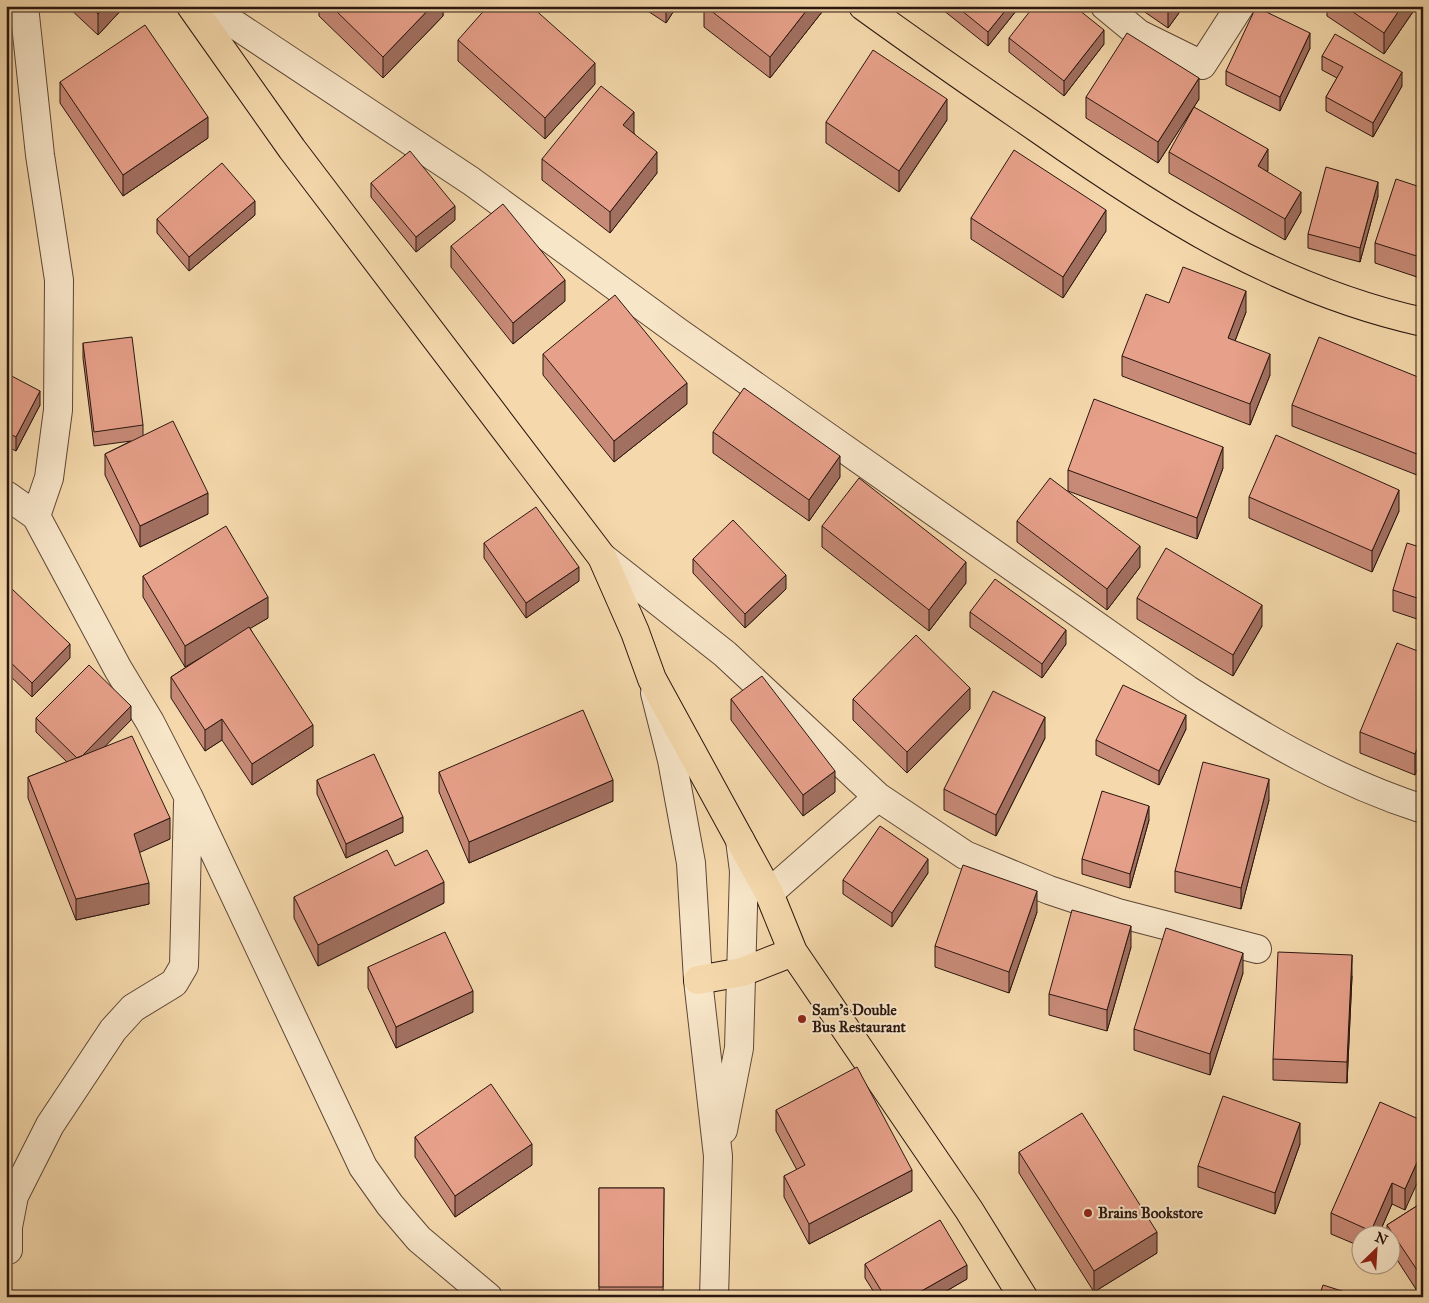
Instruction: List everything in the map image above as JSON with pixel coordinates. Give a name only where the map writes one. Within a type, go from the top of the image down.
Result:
[{"type":"main road","points":[[191,6],[292,149],[602,557],[635,632],[652,679],[769,893],[793,952],[969,1210],[1023,1297]]},
{"type":"main road","points":[[863,6],[1116,183],[1219,245],[1298,284],[1396,316],[1423,322]]},
{"type":"main road","points":[[698,980],[742,972],[793,952]]},
{"type":"street","points":[[24,6],[40,155],[59,280],[58,410],[50,471],[36,516]]},
{"type":"street","points":[[207,6],[471,181],[678,332],[1188,690],[1248,728],[1326,772],[1423,809]]},
{"type":"street","points":[[1105,6],[1140,34],[1202,65],[1240,6]]},
{"type":"street","points":[[6,495],[36,516],[188,796],[363,1167],[390,1205],[419,1239],[488,1297]]},
{"type":"street","points":[[602,557],[726,654],[878,797],[965,855],[1049,890],[1118,913],[1257,949]]},
{"type":"street","points":[[652,679],[672,760],[691,863],[698,980],[718,1156],[714,1297]]},
{"type":"street","points":[[8,1250],[8,1227],[14,1196],[56,1117],[113,1030],[133,1008],[174,983],[184,966],[188,796]]},
{"type":"street","points":[[769,893],[878,797]]},
{"type":"street","points":[[718,1156],[739,1048],[744,871],[739,836]]},
{"type":"building","points":[[90,6],[105,6],[98,14]]},
{"type":"building","points":[[331,6],[432,6],[383,57]]},
{"type":"building","points":[[488,6],[531,6],[595,63],[545,118],[458,40]]},
{"type":"building","points":[[705,6],[810,6],[770,57]]},
{"type":"building","points":[[956,6],[1009,6],[988,32]]},
{"type":"building","points":[[1034,6],[1074,6],[1104,30],[1064,81],[1009,38]]},
{"type":"building","points":[[1344,6],[1402,6],[1384,33]]},
{"type":"building","points":[[1256,7],[1310,33],[1280,97],[1226,71]]},
{"type":"building","points":[[145,25],[208,117],[123,175],[60,82]]},
{"type":"building","points":[[1127,33],[1199,78],[1158,142],[1086,97]]},
{"type":"building","points":[[1335,34],[1402,72],[1373,123],[1326,97],[1343,67],[1322,56]]},
{"type":"building","points":[[873,50],[947,99],[899,171],[826,122]]},
{"type":"building","points":[[601,86],[634,112],[623,125],[657,152],[610,212],[542,159]]},
{"type":"building","points":[[1194,107],[1268,149],[1258,166],[1301,192],[1285,219],[1169,152]]},
{"type":"building","points":[[1014,150],[1106,210],[1063,277],[971,218]]},
{"type":"building","points":[[410,151],[455,206],[416,237],[371,183]]},
{"type":"building","points":[[222,163],[255,201],[189,257],[157,219]]},
{"type":"building","points":[[1326,167],[1378,182],[1360,248],[1308,234]]},
{"type":"building","points":[[1396,179],[1423,188],[1423,258],[1375,243]]},
{"type":"building","points":[[503,204],[565,280],[513,323],[451,246]]},
{"type":"building","points":[[1183,267],[1246,291],[1228,338],[1270,354],[1250,404],[1122,356],[1146,294],[1169,303]]},
{"type":"building","points":[[615,295],[687,383],[614,441],[543,354]]},
{"type":"building","points":[[132,337],[143,425],[94,432],[83,343]]},
{"type":"building","points":[[1319,337],[1423,379],[1422,456],[1292,405]]},
{"type":"building","points":[[6,373],[40,391],[16,437],[6,432]]},
{"type":"building","points":[[744,388],[840,456],[809,500],[713,432]]},
{"type":"building","points":[[1094,399],[1223,447],[1197,518],[1068,470]]},
{"type":"building","points":[[173,421],[208,493],[140,526],[105,454]]},
{"type":"building","points":[[1276,435],[1399,490],[1372,551],[1249,497]]},
{"type":"building","points":[[859,478],[966,562],[929,610],[822,526]]},
{"type":"building","points":[[1050,478],[1140,546],[1107,589],[1017,521]]},
{"type":"building","points":[[536,507],[579,567],[526,603],[484,543]]},
{"type":"building","points":[[733,520],[786,575],[745,614],[693,559]]},
{"type":"building","points":[[226,526],[268,597],[185,646],[143,576]]},
{"type":"building","points":[[1407,543],[1423,548],[1423,600],[1393,590]]},
{"type":"building","points":[[1166,548],[1262,605],[1233,655],[1137,598]]},
{"type":"building","points":[[995,579],[1066,630],[1042,664],[970,612]]},
{"type":"building","points":[[12,589],[70,644],[32,683],[6,658],[6,595]]},
{"type":"building","points":[[249,627],[313,725],[252,764],[222,719],[205,730],[171,677]]},
{"type":"building","points":[[916,635],[970,688],[907,752],[853,699]]},
{"type":"building","points":[[1397,643],[1423,653],[1423,734],[1415,754],[1360,732]]},
{"type":"building","points":[[89,665],[131,706],[82,756],[77,758],[36,718]]},
{"type":"building","points":[[762,676],[835,771],[803,795],[731,699]]},
{"type":"building","points":[[1123,685],[1186,715],[1159,771],[1096,740]]},
{"type":"building","points":[[993,691],[1045,717],[996,815],[944,789]]},
{"type":"building","points":[[583,710],[613,780],[469,842],[439,772]]},
{"type":"building","points":[[132,736],[170,818],[134,834],[149,883],[76,899],[28,777]]},
{"type":"building","points":[[374,754],[403,817],[346,844],[317,780]]},
{"type":"building","points":[[1203,762],[1269,779],[1241,888],[1175,871]]},
{"type":"building","points":[[1102,791],[1149,806],[1130,874],[1082,859]]},
{"type":"building","points":[[880,826],[928,859],[892,913],[843,880]]},
{"type":"building","points":[[387,850],[395,866],[427,850],[444,882],[318,945],[294,897]]},
{"type":"building","points":[[963,865],[1037,891],[1009,972],[935,946]]},
{"type":"building","points":[[1072,910],[1131,926],[1107,1010],[1049,994]]},
{"type":"building","points":[[1166,928],[1243,953],[1210,1054],[1134,1029]]},
{"type":"building","points":[[445,932],[473,991],[396,1027],[368,967]]},
{"type":"building","points":[[1278,952],[1352,955],[1347,1062],[1273,1059]]},
{"type":"building","points":[[857,1067],[912,1170],[809,1224],[784,1176],[805,1165],[776,1110]]},
{"type":"building","points":[[491,1084],[532,1144],[455,1196],[415,1137]]},
{"type":"building","points":[[1223,1096],[1300,1123],[1275,1193],[1198,1166]]},
{"type":"building","points":[[1380,1102],[1423,1121],[1423,1149],[1405,1189],[1392,1183],[1373,1226],[1360,1226],[1331,1213]]},
{"type":"building","name":"Brains Bookstore","points":[[1082,1113],[1157,1232],[1094,1271],[1019,1152]]},
{"type":"building","points":[[599,1188],[664,1188],[663,1287],[599,1287]]},
{"type":"building","points":[[1423,1202],[1423,1279],[1402,1248],[1402,1226],[1387,1225]]},
{"type":"building","points":[[940,1220],[967,1265],[911,1297],[885,1297],[865,1264]]},
{"type":"building","points":[[1323,1285],[1361,1297],[1319,1297]]},
{"type":"place","name":"Sam's Double Bus Restaurant","points":[[802,1019]]},
{"type":"place","name":"Brains Bookstore","points":[[1088,1213]]}]
